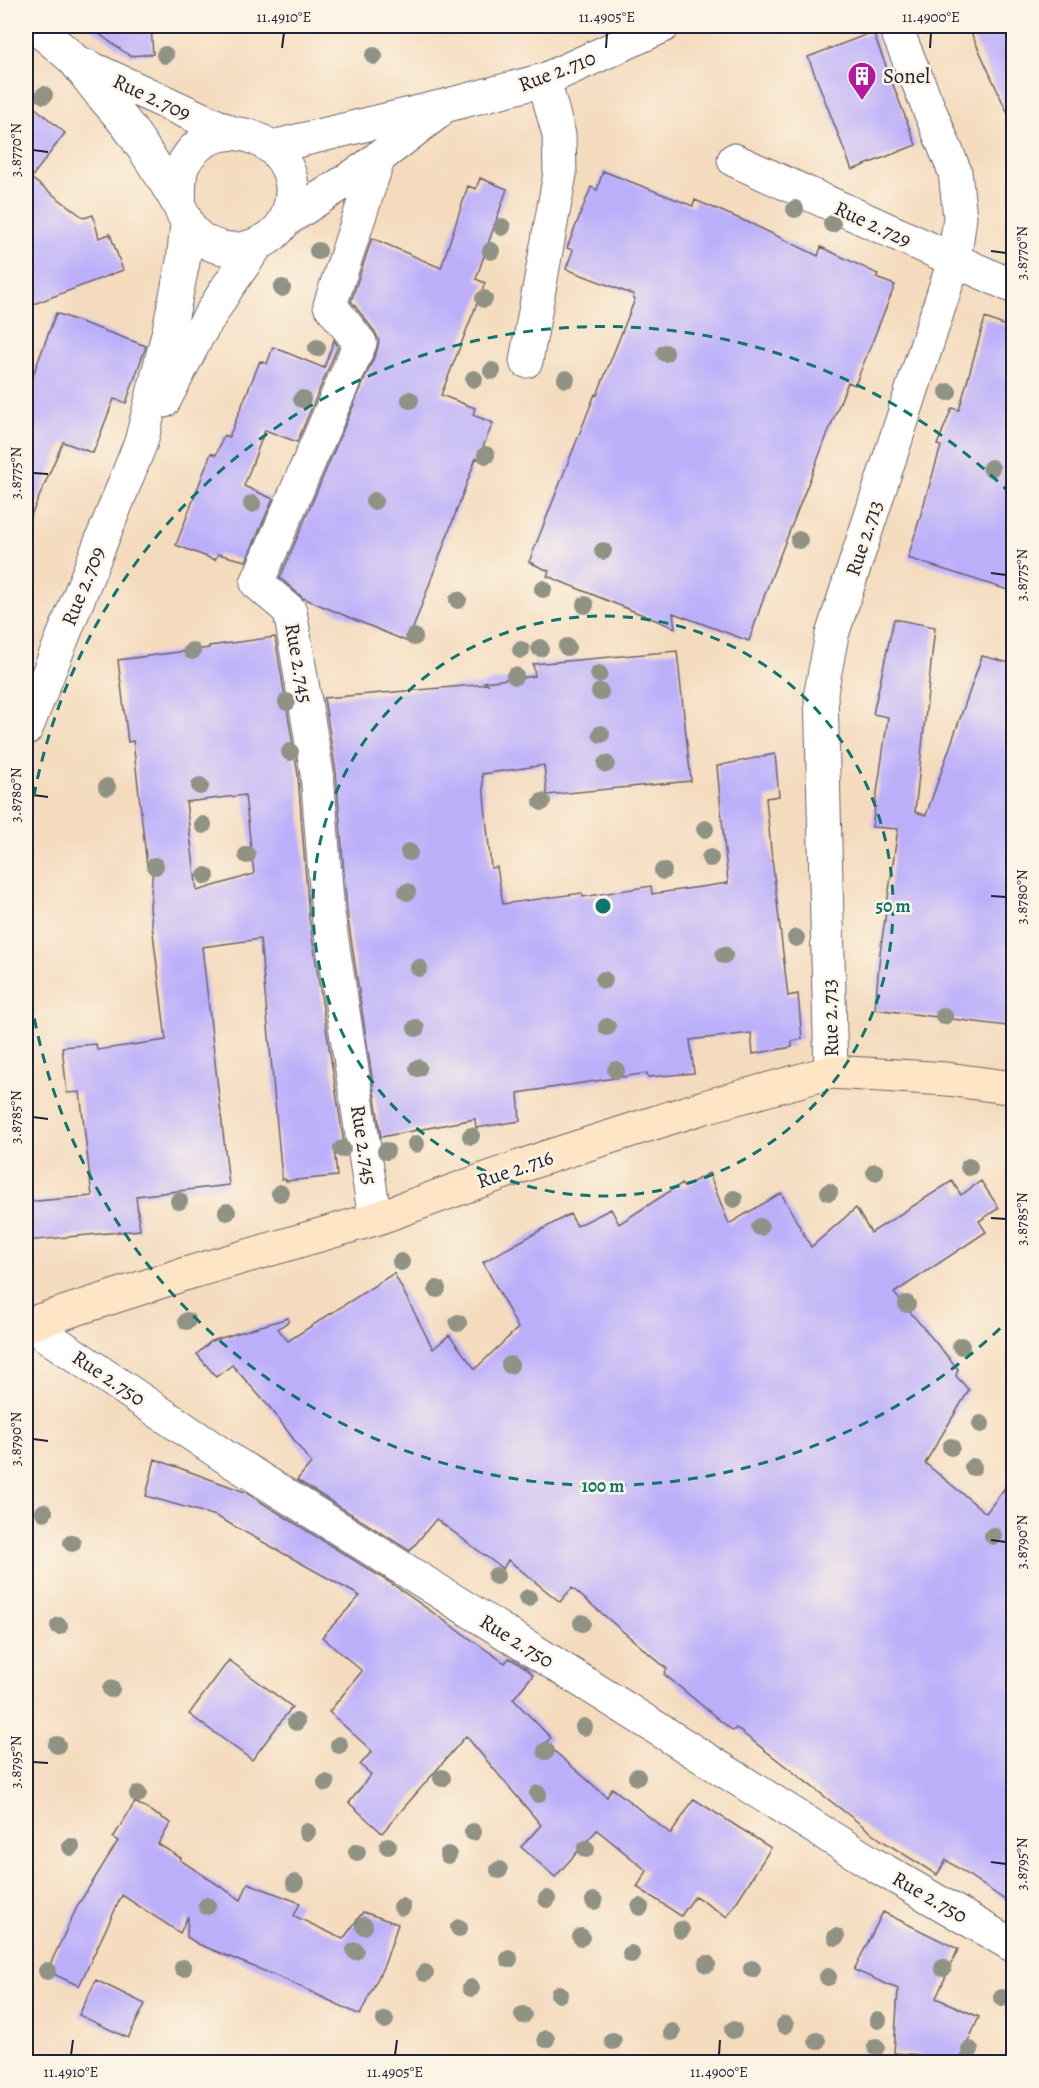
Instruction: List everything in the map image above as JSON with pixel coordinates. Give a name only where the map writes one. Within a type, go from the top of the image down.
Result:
[{"type":"main road","name":"Rue 2.716","points":[[27,1324],[178,1276],[375,1219],[544,1158],[704,1107],[831,1071],[947,1079],[1014,1088]]},
{"type":"street","name":"Rue 2.709","points":[[26,729],[141,442],[169,330],[183,262],[182,204],[134,135],[73,59],[34,26]]},
{"type":"street","name":"Rue 2.710","points":[[272,147],[544,80],[663,26]]},
{"type":"street","name":"Rue 2.713","points":[[831,1071],[821,692],[832,635],[954,261],[960,217],[955,172],[895,26]]},
{"type":"street","name":"Rue 2.709","points":[[73,59],[232,133]]},
{"type":"street","points":[[526,361],[560,174],[559,135],[544,80]]},
{"type":"street","name":"Rue 2.710","points":[[286,220],[379,157],[448,105]]},
{"type":"street","points":[[232,133],[253,136],[272,147],[286,162],[293,182],[293,202],[286,220],[274,235],[257,245],[242,249],[219,247],[201,238],[182,204],[182,167],[194,151],[211,138],[232,133]]},
{"type":"street","name":"Rue 2.745","points":[[375,1219],[328,914],[317,773],[290,610],[257,583],[360,343],[330,305],[379,157]]},
{"type":"street","name":"Rue 2.729","points":[[734,160],[1014,287]]},
{"type":"street","name":"Rue 2.709","points":[[141,442],[176,381],[198,335],[257,245]]},
{"type":"street","name":"Rue 2.750","points":[[27,1324],[230,1460],[873,1864],[1014,1946]]},
{"type":"building","points":[[88,26],[151,26],[153,54],[130,56]]},
{"type":"building","points":[[968,26],[1014,26],[1014,127]]},
{"type":"building","name":"Sonel","points":[[873,32],[916,145],[852,170],[808,57]]},
{"type":"building","points":[[26,100],[65,133],[31,178],[84,218],[93,215],[99,238],[110,234],[123,270],[26,307]]},
{"type":"building","points":[[603,171],[693,206],[695,200],[818,256],[821,247],[878,274],[876,278],[895,285],[855,385],[848,382],[766,591],[749,641],[673,613],[675,628],[547,576],[549,571],[529,562],[635,299],[634,295],[566,269],[573,250],[567,248],[591,187],[597,190]]},
{"type":"building","points":[[480,178],[507,189],[476,279],[485,283],[441,395],[475,408],[473,415],[493,423],[478,459],[476,458],[408,642],[303,598],[280,578],[377,350],[379,341],[375,332],[351,301],[372,238],[441,268],[468,186],[476,189]]},
{"type":"building","points":[[56,313],[146,346],[126,403],[114,399],[93,453],[63,442],[26,527],[26,394]]},
{"type":"building","points":[[985,318],[1014,329],[1014,592],[908,558],[941,446],[937,445],[952,408],[959,410]]},
{"type":"building","points":[[334,340],[338,346],[297,442],[265,430],[244,486],[273,499],[246,561],[218,554],[215,560],[176,545],[211,453],[216,455],[224,435],[229,437],[260,361],[267,364],[273,347],[324,368]]},
{"type":"building","points":[[894,619],[935,627],[915,812],[926,815],[982,656],[1014,664],[1014,1027],[875,1009],[880,953],[898,829],[872,827],[888,717],[873,714]]},
{"type":"building","points":[[275,637],[298,775],[309,917],[344,1144],[334,1146],[337,1176],[286,1181],[282,1179],[260,939],[202,947],[229,1185],[136,1196],[140,1230],[26,1241],[26,1202],[92,1196],[80,1092],[67,1093],[62,1047],[96,1044],[97,1050],[166,1040],[150,908],[153,865],[147,866],[133,741],[128,742],[118,660],[209,648],[209,646]],"holes":[[[245,795],[254,874],[197,891],[186,802]]]},
{"type":"building","points":[[677,651],[691,781],[547,795],[544,765],[482,774],[491,868],[497,867],[503,904],[582,893],[583,897],[651,886],[652,894],[728,883],[717,766],[775,754],[779,796],[766,798],[788,996],[798,994],[802,1039],[792,1041],[792,1047],[753,1054],[751,1033],[690,1040],[694,1073],[648,1077],[647,1073],[518,1093],[520,1121],[476,1128],[475,1119],[381,1137],[347,912],[336,772],[324,698],[488,684],[484,682],[535,676],[533,664]]},
{"type":"building","points":[[709,1173],[729,1224],[781,1193],[811,1247],[856,1208],[871,1233],[952,1181],[961,1195],[981,1181],[999,1208],[979,1221],[986,1232],[894,1293],[958,1369],[956,1376],[969,1390],[925,1463],[986,1513],[1014,1476],[1014,1906],[946,1860],[937,1875],[881,1840],[736,1728],[733,1731],[664,1674],[667,1669],[572,1588],[560,1602],[508,1560],[503,1569],[436,1519],[410,1551],[297,1480],[311,1463],[272,1410],[232,1365],[216,1377],[197,1354],[211,1341],[288,1318],[289,1321],[278,1329],[288,1341],[394,1273],[433,1349],[449,1335],[475,1369],[518,1328],[483,1262],[570,1214],[577,1226],[611,1209],[619,1224],[681,1184],[684,1187]]},
{"type":"building","points":[[155,1459],[245,1492],[389,1582],[505,1663],[509,1658],[526,1668],[533,1675],[513,1699],[551,1738],[545,1743],[607,1797],[612,1788],[671,1834],[694,1799],[771,1848],[727,1917],[695,1896],[681,1916],[637,1887],[647,1871],[597,1830],[555,1877],[521,1847],[541,1825],[466,1736],[382,1833],[349,1803],[371,1774],[360,1765],[372,1751],[329,1712],[362,1671],[322,1637],[360,1596],[216,1516],[146,1496]]},
{"type":"building","points":[[229,1660],[292,1707],[252,1760],[189,1714]]},
{"type":"building","points":[[135,1802],[171,1823],[158,1844],[241,1900],[248,1883],[300,1903],[294,1916],[343,1939],[363,1912],[398,1924],[385,1963],[360,2015],[286,1980],[198,1944],[187,1937],[188,1916],[180,1933],[122,1895],[79,1986],[47,1971],[78,1905],[118,1841],[113,1838]]},
{"type":"building","points":[[883,1912],[958,1949],[936,1998],[979,2017],[959,2062],[918,2062],[921,2055],[894,2053],[898,1989],[854,1970]]},
{"type":"building","points":[[96,1980],[145,2004],[128,2038],[79,2015]]},
{"type":"place","name":"Sonel","points":[[862,102]]}]
